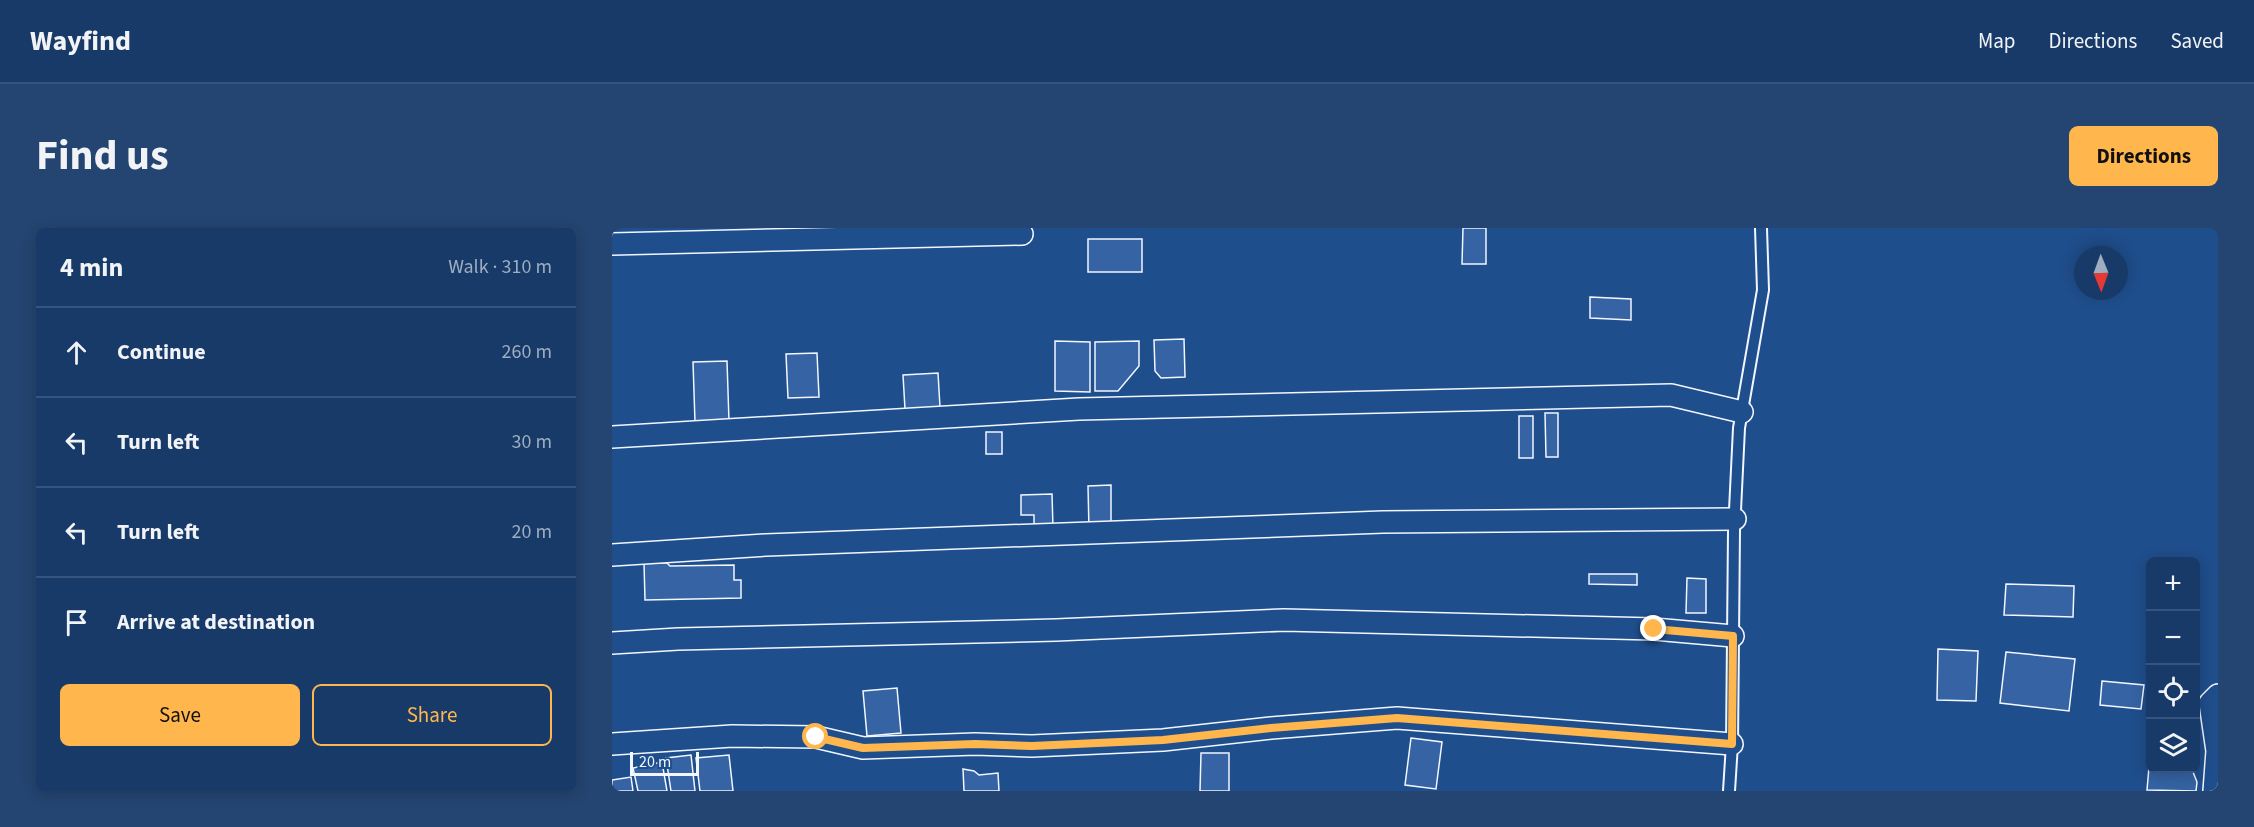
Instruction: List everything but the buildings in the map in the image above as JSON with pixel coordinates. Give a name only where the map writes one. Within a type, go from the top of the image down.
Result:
[{"type":"street","points":[[612,244],[1022,234]]},
{"type":"street","points":[[612,437],[1079,409],[1659,395],[1671,395],[1742,412]]},
{"type":"street","points":[[612,555],[765,545],[1383,522],[1735,519]]},
{"type":"street","points":[[612,643],[678,639],[1056,630],[1284,620],[1654,629],[1733,636]]},
{"type":"street","points":[[2214,791],[2217,751],[2210,703],[2218,695]]},
{"type":"street","points":[[612,744],[732,736],[768,736],[816,737],[863,748],[975,744],[1032,746],[1163,740],[1271,728],[1397,718],[1732,744]]},
{"type":"lane","points":[[1729,791],[1739,428],[1763,290],[1761,228]]},
{"type":"route","points":[[816,737],[863,748],[975,744],[1032,746],[1163,740],[1271,728],[1397,718],[1732,744],[1733,636],[1654,629]]}]
